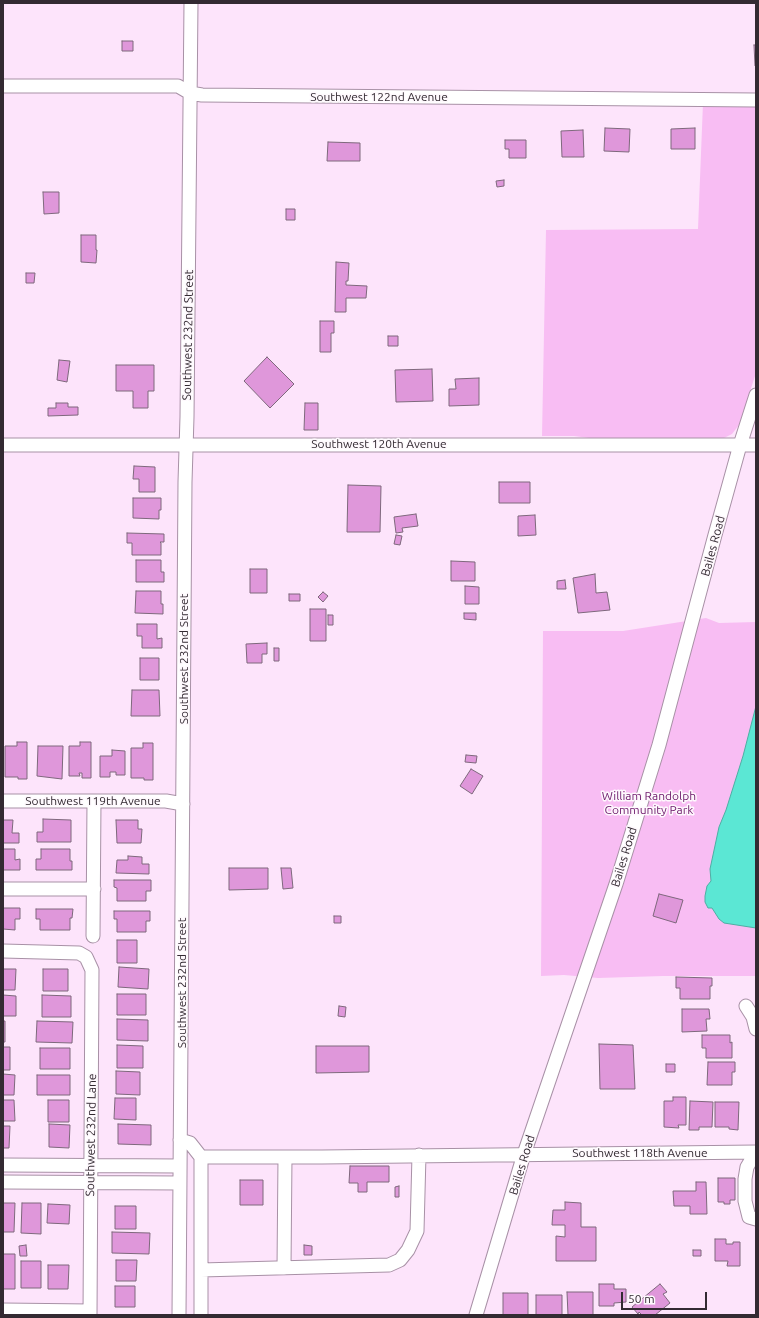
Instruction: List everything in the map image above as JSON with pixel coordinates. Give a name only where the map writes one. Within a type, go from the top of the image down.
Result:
[{"type":"street","name":"Southwest 232nd Street","points":[[179,1315],[184,490],[186,445],[191,3]]},
{"type":"street","name":"Southwest 122nd Avenue","points":[[3,86],[178,86],[190,93],[202,95],[756,100]]},
{"type":"street","name":"Bailes Road","points":[[476,1315],[524,1154],[616,884],[659,745],[740,445],[756,395]]},
{"type":"street","name":"Southwest 120th Avenue","points":[[3,445],[756,445]]},
{"type":"street","name":"Southwest 119th Avenue","points":[[3,801],[166,801],[183,804]]},
{"type":"street","points":[[93,936],[94,801]]},
{"type":"street","points":[[3,888],[94,889]]},
{"type":"street","name":"Southwest 232nd Lane","points":[[3,951],[79,953],[86,958],[93,976],[90,1313]]},
{"type":"street","points":[[746,1006],[753,1017],[756,1029]]},
{"type":"street","points":[[180,1140],[190,1143],[202,1157],[201,1315]]},
{"type":"street","name":"Southwest 118th Avenue","points":[[202,1157],[756,1153]]},
{"type":"street","points":[[756,1153],[747,1167],[744,1201],[749,1217],[756,1219]]},
{"type":"street","points":[[201,1270],[389,1265],[400,1260],[408,1250],[417,1231],[419,1155]]},
{"type":"street","points":[[284,1268],[286,1157]]},
{"type":"street","points":[[3,1165],[180,1166]]},
{"type":"street","points":[[3,1182],[180,1184]]},
{"type":"street","points":[[3,1310],[90,1313]]},
{"type":"green space","points":[[703,103],[756,104],[756,373],[739,425],[732,434],[722,439],[597,439],[574,436],[542,436],[546,230],[698,229]]},
{"type":"green space","name":"William Randolph Community Park","points":[[706,618],[719,623],[756,622],[756,976],[598,978],[564,975],[541,976],[543,631],[623,631]]},
{"type":"shaded area","points":[[756,706],[756,928],[724,923],[719,919],[712,908],[708,908],[705,902],[705,896],[707,886],[711,881],[710,869],[719,827],[743,756]]},
{"type":"building","points":[[122,41],[133,41],[133,51],[122,51]]},
{"type":"building","points":[[754,45],[756,45],[756,66],[755,66]]},
{"type":"building","points":[[605,128],[630,129],[629,152],[604,151]]},
{"type":"building","points":[[695,128],[695,149],[671,149],[671,129]]},
{"type":"building","points":[[583,130],[584,157],[562,157],[561,131]]},
{"type":"building","points":[[505,140],[526,140],[526,158],[509,158],[509,149],[505,149]]},
{"type":"building","points":[[328,142],[360,143],[360,161],[327,161]]},
{"type":"building","points":[[504,180],[504,186],[497,187],[496,181]]},
{"type":"building","points":[[43,192],[59,192],[59,213],[44,214]]},
{"type":"building","points":[[286,209],[295,209],[295,220],[286,220]]},
{"type":"building","points":[[81,235],[96,235],[96,263],[81,262]]},
{"type":"building","points":[[336,262],[349,263],[348,281],[346,281],[346,285],[367,286],[366,298],[346,298],[346,312],[335,312]]},
{"type":"building","points":[[26,273],[35,273],[34,283],[26,283]]},
{"type":"building","points":[[320,321],[334,321],[334,333],[331,333],[331,352],[320,352]]},
{"type":"building","points":[[388,336],[398,336],[398,346],[388,346]]},
{"type":"building","points":[[267,357],[294,384],[270,408],[244,381]]},
{"type":"building","points":[[59,360],[70,361],[67,382],[57,380]]},
{"type":"building","points":[[116,365],[154,365],[154,391],[148,391],[148,408],[133,408],[133,391],[116,391]]},
{"type":"building","points":[[432,369],[433,401],[396,402],[395,370]]},
{"type":"building","points":[[479,378],[479,405],[449,406],[449,389],[456,389],[455,379]]},
{"type":"building","points":[[56,403],[68,403],[68,407],[78,407],[78,415],[48,416],[48,408],[56,408]]},
{"type":"building","points":[[305,403],[318,403],[318,430],[304,430]]},
{"type":"building","points":[[134,466],[155,467],[155,492],[139,492],[139,479],[133,479]]},
{"type":"building","points":[[499,482],[530,482],[530,503],[499,503]]},
{"type":"building","points":[[348,485],[381,486],[380,532],[347,532]]},
{"type":"building","points":[[133,498],[161,498],[159,519],[133,518]]},
{"type":"building","points":[[416,514],[418,526],[402,528],[403,532],[396,533],[394,517]]},
{"type":"building","points":[[535,515],[536,535],[518,536],[518,516]]},
{"type":"building","points":[[127,533],[164,534],[164,542],[160,542],[161,555],[132,555],[132,543],[127,543]]},
{"type":"building","points":[[396,535],[402,536],[400,545],[394,544]]},
{"type":"building","points":[[136,560],[161,560],[161,572],[164,572],[164,582],[136,582]]},
{"type":"building","points":[[451,561],[475,562],[475,581],[451,581]]},
{"type":"building","points":[[250,569],[267,569],[267,593],[250,593]]},
{"type":"building","points":[[595,574],[596,593],[607,592],[610,610],[578,613],[573,578]]},
{"type":"building","points":[[565,580],[566,589],[557,589],[557,581]]},
{"type":"building","points":[[465,586],[479,587],[479,604],[465,604]]},
{"type":"building","points":[[136,591],[161,591],[163,614],[135,613]]},
{"type":"building","points":[[323,592],[328,596],[323,602],[318,597]]},
{"type":"building","points":[[289,594],[300,594],[300,601],[289,601]]},
{"type":"building","points":[[310,609],[326,609],[326,641],[310,641]]},
{"type":"building","points":[[464,613],[476,613],[476,620],[464,619]]},
{"type":"building","points":[[328,615],[333,615],[333,625],[328,625]]},
{"type":"building","points":[[137,624],[157,624],[157,639],[162,638],[162,648],[142,648],[142,636],[137,636]]},
{"type":"building","points":[[267,643],[267,654],[262,654],[262,663],[247,663],[246,644]]},
{"type":"building","points":[[274,648],[279,648],[279,661],[274,661]]},
{"type":"building","points":[[140,658],[159,658],[159,680],[140,680]]},
{"type":"building","points":[[132,690],[159,690],[160,716],[131,716]]},
{"type":"building","points":[[17,742],[27,742],[27,779],[5,777],[5,746],[17,746]]},
{"type":"building","points":[[80,742],[91,742],[91,778],[82,778],[82,773],[79,773],[80,776],[69,776],[69,746],[80,746]]},
{"type":"building","points":[[143,743],[153,743],[153,780],[131,778],[131,748],[143,748]]},
{"type":"building","points":[[38,746],[63,746],[62,779],[37,776]]},
{"type":"building","points":[[112,750],[125,751],[125,775],[116,775],[116,772],[110,772],[110,777],[100,777],[100,756],[112,756]]},
{"type":"building","points":[[466,755],[477,756],[476,763],[465,762]]},
{"type":"building","points":[[471,769],[483,776],[472,794],[460,786]]},
{"type":"building","points":[[43,819],[71,820],[71,842],[37,842],[37,832],[43,832]]},
{"type":"building","points":[[3,820],[13,820],[12,833],[19,833],[19,843],[3,843]]},
{"type":"building","points":[[116,820],[138,820],[138,829],[142,829],[141,843],[117,843]]},
{"type":"building","points":[[3,849],[15,849],[15,860],[20,859],[20,870],[3,870]]},
{"type":"building","points":[[41,849],[70,849],[72,870],[36,870],[36,859],[41,859]]},
{"type":"building","points":[[128,856],[142,857],[142,864],[149,864],[149,874],[116,873],[117,860],[128,860]]},
{"type":"building","points":[[229,868],[268,868],[268,889],[229,890]]},
{"type":"building","points":[[281,868],[291,868],[293,888],[283,889]]},
{"type":"building","points":[[114,880],[151,880],[151,891],[146,891],[146,901],[117,901],[117,888],[114,887]]},
{"type":"building","points":[[659,894],[683,900],[676,923],[653,916]]},
{"type":"building","points":[[3,908],[20,908],[20,919],[15,919],[15,930],[3,929]]},
{"type":"building","points":[[36,909],[73,909],[72,918],[70,918],[70,930],[40,930],[40,919],[36,919]]},
{"type":"building","points":[[114,911],[150,911],[150,921],[146,921],[146,932],[117,932],[117,919],[114,919]]},
{"type":"building","points":[[334,916],[341,916],[341,923],[334,923]]},
{"type":"building","points":[[117,940],[137,940],[137,963],[117,963]]},
{"type":"building","points":[[119,967],[149,969],[148,989],[118,987]]},
{"type":"building","points":[[3,969],[16,969],[15,990],[3,990]]},
{"type":"building","points":[[43,969],[68,969],[68,991],[43,991]]},
{"type":"building","points":[[676,977],[712,978],[712,986],[710,986],[710,999],[680,999],[680,988],[676,988]]},
{"type":"building","points":[[117,994],[146,994],[146,1015],[117,1015]]},
{"type":"building","points":[[3,995],[16,996],[16,1016],[3,1016]]},
{"type":"building","points":[[42,995],[71,996],[71,1017],[42,1017]]},
{"type":"building","points":[[339,1006],[346,1007],[345,1017],[338,1016]]},
{"type":"building","points":[[682,1009],[709,1009],[710,1019],[706,1019],[707,1031],[682,1032]]},
{"type":"building","points":[[117,1019],[148,1020],[148,1041],[117,1040]]},
{"type":"building","points":[[3,1021],[5,1021],[5,1042],[3,1042]]},
{"type":"building","points":[[37,1021],[73,1022],[72,1043],[36,1042]]},
{"type":"building","points":[[702,1035],[730,1035],[730,1043],[732,1042],[732,1058],[706,1058],[706,1048],[702,1048]]},
{"type":"building","points":[[599,1044],[633,1045],[635,1089],[600,1089]]},
{"type":"building","points":[[117,1045],[143,1046],[143,1068],[117,1068]]},
{"type":"building","points":[[316,1046],[369,1046],[369,1072],[316,1073]]},
{"type":"building","points":[[3,1047],[10,1047],[10,1070],[3,1070]]},
{"type":"building","points":[[40,1048],[70,1048],[70,1069],[40,1069]]},
{"type":"building","points":[[708,1062],[735,1062],[735,1072],[732,1072],[732,1085],[707,1085]]},
{"type":"building","points":[[666,1064],[675,1064],[675,1072],[666,1072]]},
{"type":"building","points":[[116,1071],[140,1072],[140,1095],[116,1094]]},
{"type":"building","points":[[3,1074],[15,1075],[14,1095],[3,1095]]},
{"type":"building","points":[[37,1075],[70,1075],[70,1095],[37,1095]]},
{"type":"building","points":[[673,1097],[686,1097],[686,1125],[678,1125],[679,1128],[664,1127],[664,1101],[673,1101]]},
{"type":"building","points":[[115,1098],[136,1098],[136,1120],[114,1119]]},
{"type":"building","points":[[3,1100],[14,1100],[15,1121],[3,1121]]},
{"type":"building","points":[[48,1100],[69,1100],[69,1122],[48,1122]]},
{"type":"building","points":[[690,1101],[713,1102],[712,1127],[699,1127],[699,1130],[689,1130]]},
{"type":"building","points":[[715,1102],[739,1102],[738,1130],[729,1129],[729,1127],[715,1127]]},
{"type":"building","points":[[49,1124],[70,1125],[69,1148],[49,1147]]},
{"type":"building","points":[[118,1124],[151,1125],[151,1145],[118,1144]]},
{"type":"building","points":[[3,1126],[10,1126],[9,1148],[3,1148]]},
{"type":"building","points":[[350,1166],[389,1166],[389,1182],[367,1182],[367,1192],[358,1192],[358,1183],[349,1183]]},
{"type":"building","points":[[718,1178],[735,1178],[735,1200],[730,1200],[730,1204],[718,1202]]},
{"type":"building","points":[[240,1180],[263,1180],[263,1205],[240,1205]]},
{"type":"building","points":[[696,1182],[706,1182],[707,1214],[690,1214],[690,1206],[674,1206],[673,1191],[696,1191]]},
{"type":"building","points":[[399,1186],[399,1197],[395,1197],[395,1187]]},
{"type":"building","points":[[565,1202],[581,1203],[581,1227],[596,1227],[596,1261],[556,1261],[556,1236],[565,1237],[565,1225],[552,1225],[553,1210],[565,1210]]},
{"type":"building","points":[[3,1203],[15,1203],[14,1232],[3,1232]]},
{"type":"building","points":[[22,1203],[41,1203],[41,1234],[21,1233]]},
{"type":"building","points":[[48,1204],[70,1205],[69,1224],[47,1223]]},
{"type":"building","points":[[115,1206],[136,1206],[136,1229],[115,1229]]},
{"type":"building","points":[[112,1232],[150,1233],[149,1254],[112,1253]]},
{"type":"building","points":[[715,1239],[726,1239],[726,1244],[740,1242],[740,1266],[727,1266],[728,1261],[715,1261]]},
{"type":"building","points":[[26,1245],[27,1256],[20,1256],[19,1246]]},
{"type":"building","points":[[304,1245],[312,1246],[312,1255],[304,1255]]},
{"type":"building","points":[[693,1250],[701,1250],[701,1256],[693,1256]]},
{"type":"building","points":[[3,1254],[15,1254],[15,1289],[3,1289]]},
{"type":"building","points":[[116,1260],[137,1260],[136,1281],[116,1281]]},
{"type":"building","points":[[21,1261],[41,1261],[41,1288],[21,1288]]},
{"type":"building","points":[[48,1265],[69,1265],[68,1289],[48,1289]]},
{"type":"building","points":[[599,1284],[614,1284],[614,1289],[626,1289],[626,1302],[614,1303],[614,1306],[599,1306]]},
{"type":"building","points":[[660,1284],[667,1292],[663,1294],[670,1303],[655,1315],[642,1315],[639,1312],[638,1314],[632,1307]]},
{"type":"building","points":[[115,1286],[135,1286],[135,1307],[115,1307]]},
{"type":"building","points":[[567,1292],[593,1292],[593,1315],[568,1315]]},
{"type":"building","points":[[503,1293],[528,1293],[528,1315],[503,1315]]},
{"type":"building","points":[[536,1295],[562,1295],[562,1315],[536,1315]]}]
